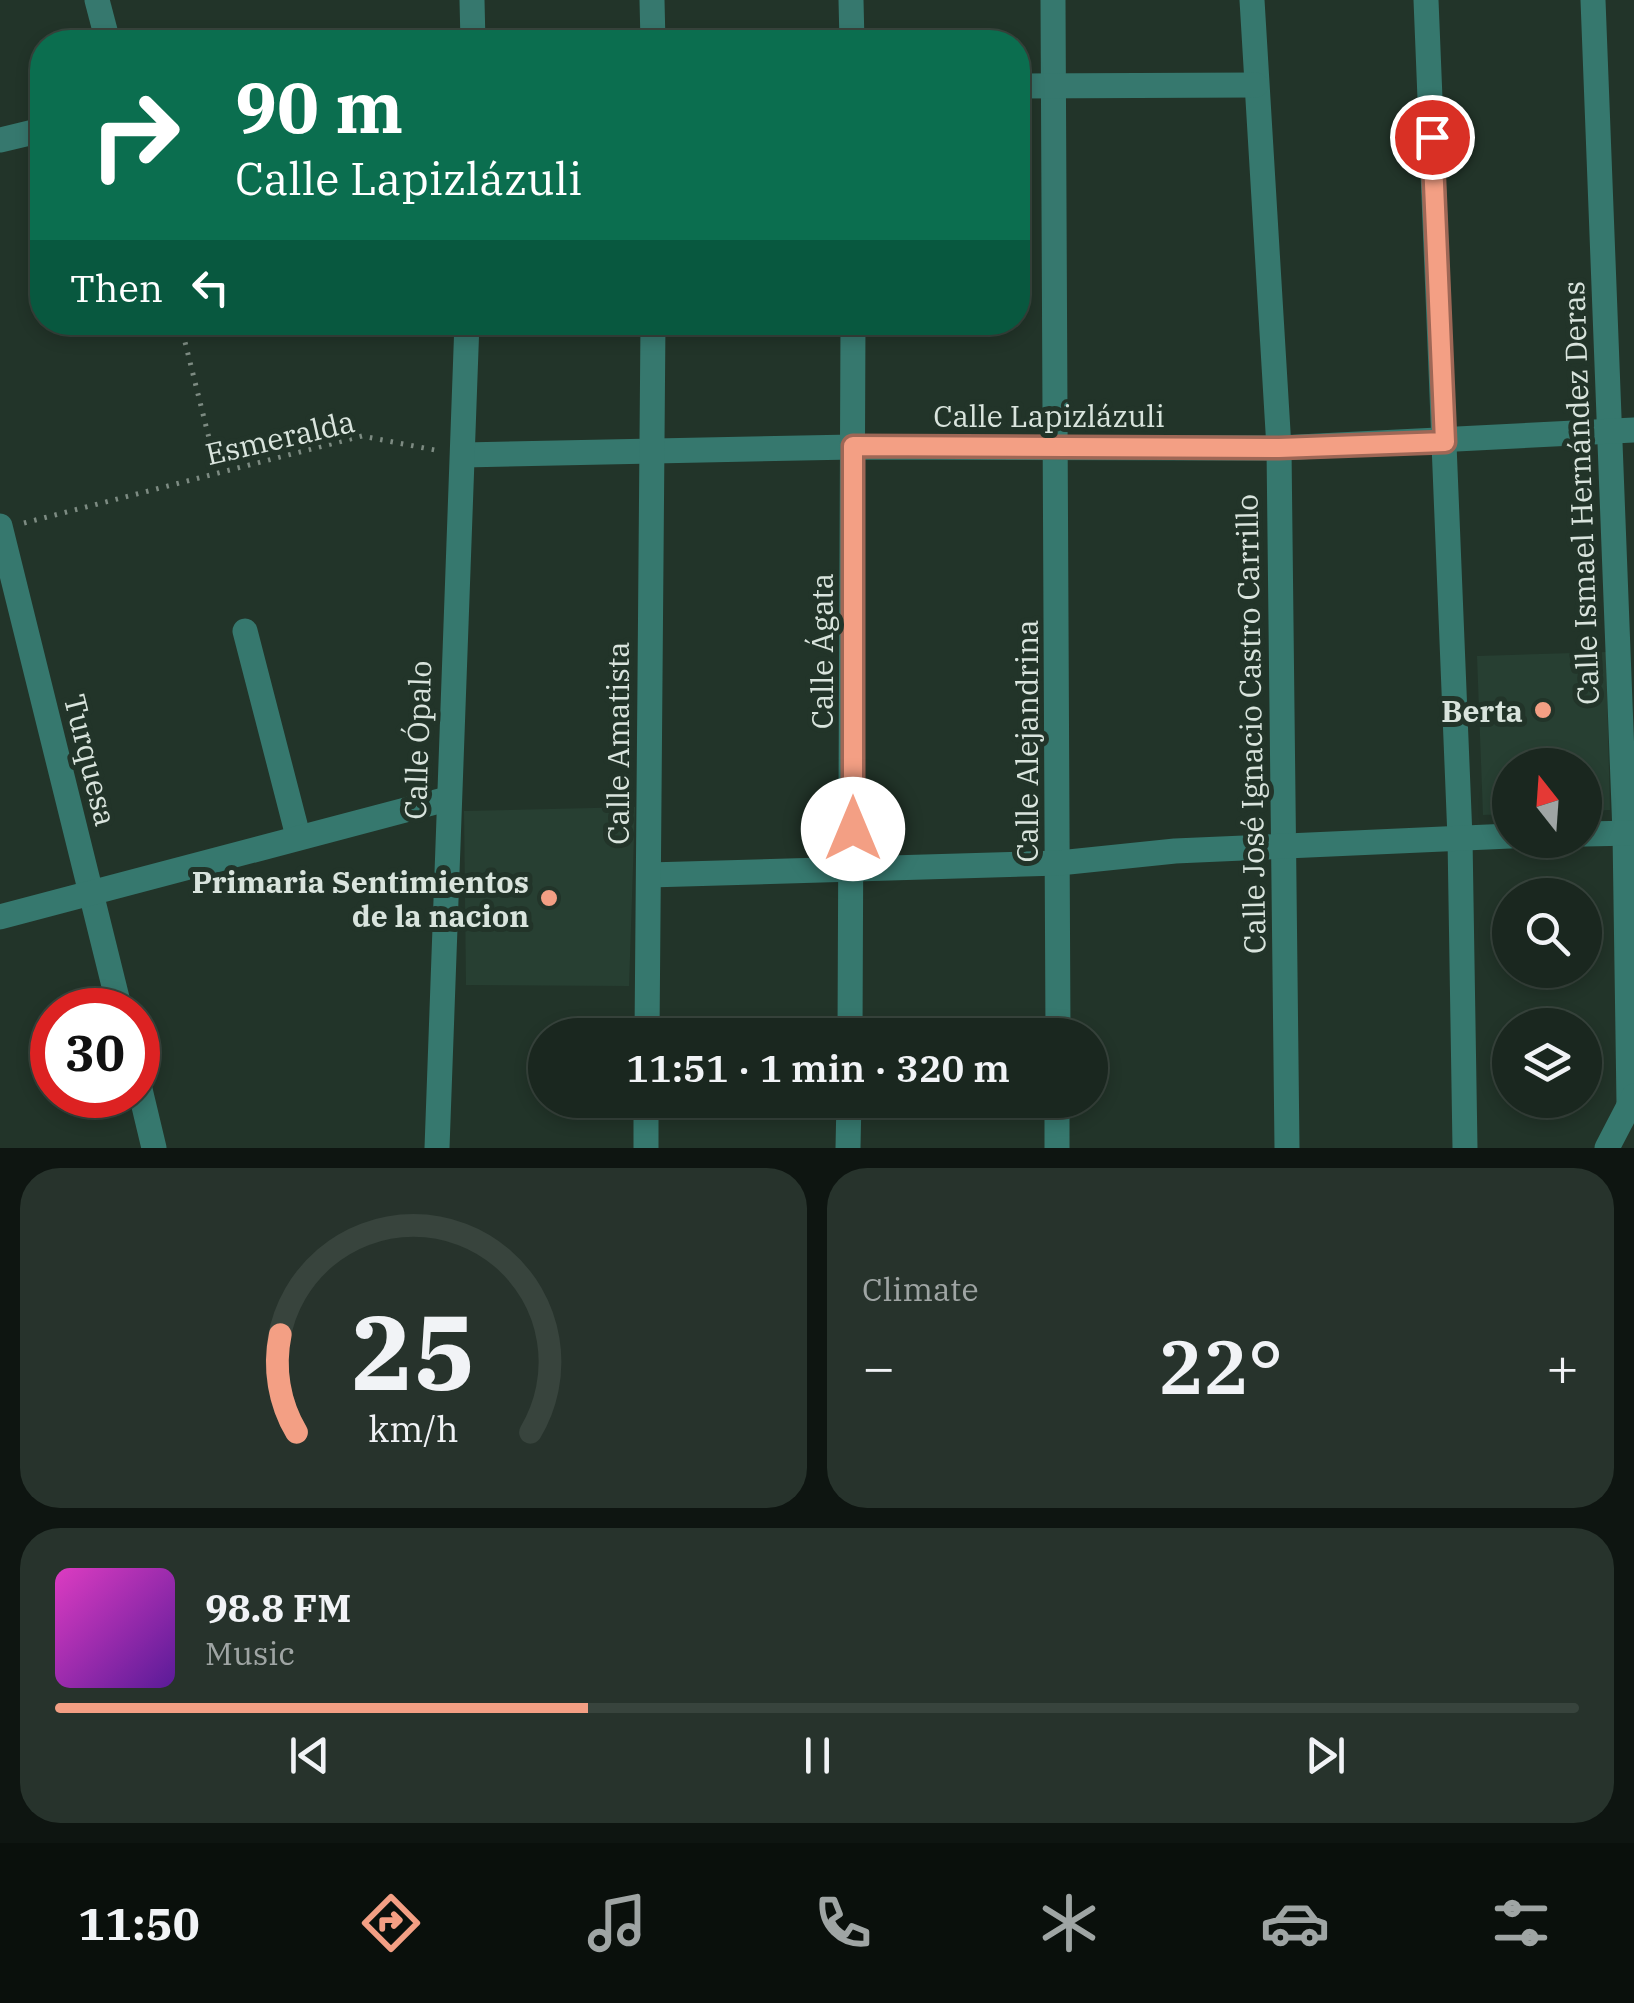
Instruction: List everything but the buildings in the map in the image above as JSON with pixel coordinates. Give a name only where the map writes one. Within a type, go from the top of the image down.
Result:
[{"type":"street","points":[[97,0],[105,30]]},
{"type":"street","points":[[467,30],[472,0]]},
{"type":"street","points":[[652,0],[653,30]]},
{"type":"street","points":[[851,0],[852,30]]},
{"type":"street","name":"Calle Alejandrina","points":[[1053,0],[1058,1018]]},
{"type":"street","name":"Calle José Ignacio Castro Carrillo","points":[[1252,0],[1279,448],[1287,1148]]},
{"type":"street","points":[[1426,0],[1460,838],[1465,1148]]},
{"type":"street","name":"Calle Ismael Hernández Deras","points":[[1593,0],[1623,430],[1632,1099]]},
{"type":"street","points":[[1030,86],[1256,86]]},
{"type":"street","points":[[0,140],[30,133]]},
{"type":"street","name":"Calle Ópalo","points":[[437,1148],[467,335]]},
{"type":"street","name":"Calle Amatista","points":[[647,1018],[653,335]]},
{"type":"street","name":"Calle Ágata","points":[[850,1018],[853,335]]},
{"type":"street","name":"Calle Lapizlázuli","points":[[463,455],[853,446],[1279,448],[1623,430]]},
{"type":"street","name":"Turquesa","points":[[0,528],[114,988]]},
{"type":"street","points":[[245,630],[298,836]]},
{"type":"street","points":[[0,917],[448,799]]},
{"type":"street","points":[[1602,834],[1630,833]]},
{"type":"street","points":[[648,876],[1059,863],[1492,837]]},
{"type":"street","points":[[1607,1148],[1632,1099]]},
{"type":"street","points":[[147,1118],[154,1148]]},
{"type":"street","points":[[646,1118],[646,1148]]},
{"type":"street","points":[[848,1148],[849,1118]]},
{"type":"street","points":[[1057,1118],[1057,1148]]},
{"type":"path","points":[[183,335],[218,474]]},
{"type":"path","name":"Esmeralda","points":[[0,528],[362,436],[463,455]]},
{"type":"shaded area","name":"Berta","points":[[1606,652],[1610,810],[1602,810],[1602,748],[1492,748],[1492,815],[1483,815],[1477,656]]},
{"type":"shaded area","name":"Primaria Sentimientos de la nacion","points":[[635,807],[629,986],[466,985],[464,811]]},
{"type":"place","name":"Berta","points":[[1543,710]]},
{"type":"place","name":"Primaria Sentimientos de la nacion","points":[[549,898]]},
{"type":"route","points":[[853,829],[853,446],[1279,448],[1445,442],[1432,137]]}]
